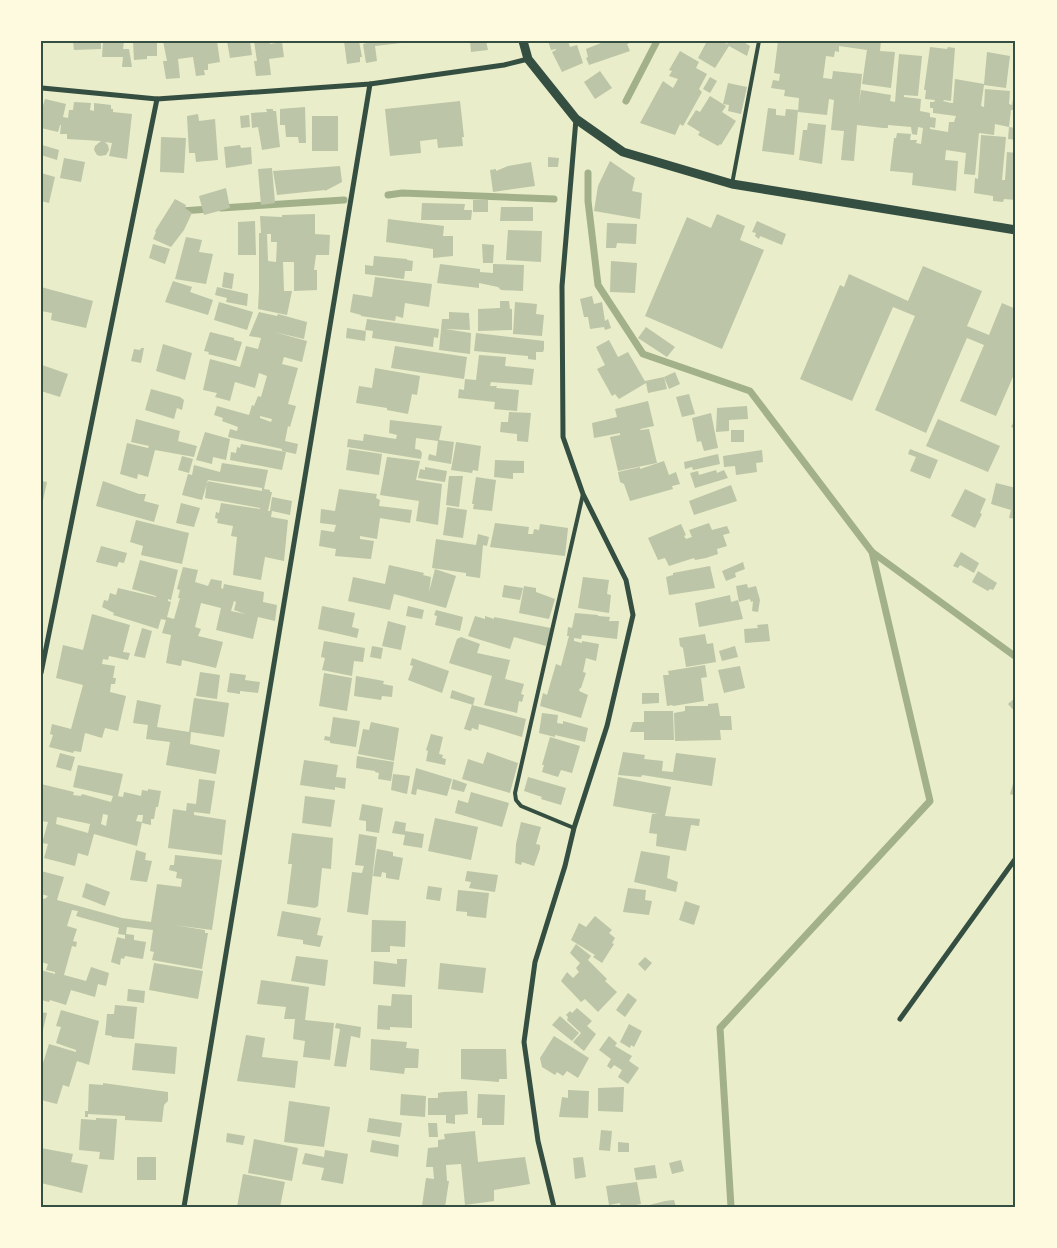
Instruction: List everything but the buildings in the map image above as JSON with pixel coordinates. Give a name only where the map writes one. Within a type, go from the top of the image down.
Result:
[{"type":"street","points":[[523,41],[528,59],[576,119],[623,152],[732,184],[1016,230]]},
{"type":"street","points":[[42,88],[157,99],[370,84],[504,65],[528,59]]},
{"type":"street","points":[[184,1207],[370,84]]},
{"type":"street","points":[[41,673],[157,99]]},
{"type":"street","points":[[554,1207],[538,1141],[524,1042],[535,962],[565,866],[574,828],[607,726],[633,616],[626,580],[583,494],[563,437],[562,286],[576,119]]},
{"type":"street","points":[[900,1018],[1016,858]]},
{"type":"lane","points":[[732,184],[759,41]]},
{"type":"lane","points":[[574,828],[521,806],[516,800],[515,793],[583,494]]},
{"type":"waterway","points":[[626,101],[657,41]]},
{"type":"waterway","points":[[588,173],[588,201],[598,285],[643,354],[750,391],[872,552],[1016,657]]},
{"type":"waterway","points":[[388,195],[402,193],[554,199]]},
{"type":"waterway","points":[[221,208],[344,200]]},
{"type":"waterway","points":[[181,211],[210,209]]},
{"type":"waterway","points":[[731,1207],[720,1028],[930,801],[872,552]]}]
